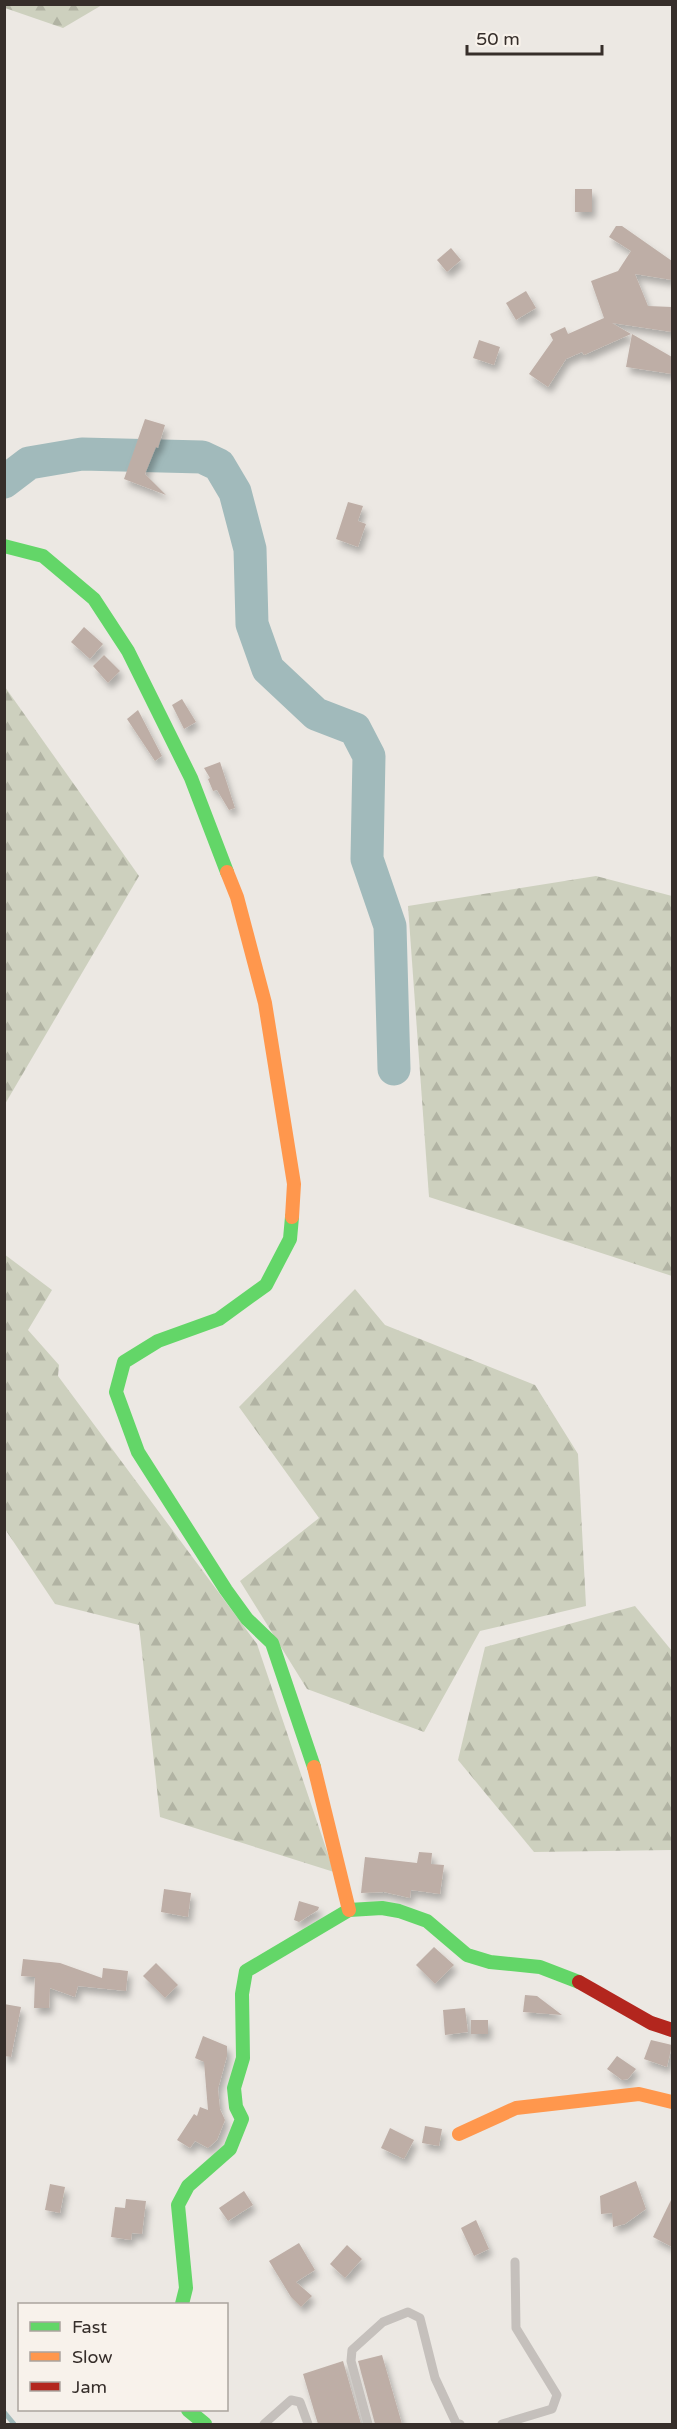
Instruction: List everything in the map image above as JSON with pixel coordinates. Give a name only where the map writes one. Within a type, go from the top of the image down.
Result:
[{"type":"street","points":[[4,546],[43,556],[94,599],[128,651],[191,778],[237,897],[265,1004],[294,1184],[290,1239],[266,1285],[219,1319],[158,1341],[124,1362],[116,1392],[138,1452],[226,1590],[247,1619],[272,1643],[307,1743],[349,1910]]},
{"type":"street","points":[[182,2303],[186,2288],[178,2205],[188,2186],[230,2149],[242,2119],[236,2107],[234,2088],[243,2058],[242,1994],[246,1971],[349,1910],[382,1908],[399,1911],[427,1922],[467,1955],[490,1962],[540,1967],[565,1976],[585,1984],[651,2023],[672,2030]]},
{"type":"street","points":[[459,2134],[516,2108],[639,2094],[672,2102]]},
{"type":"street","points":[[190,2411],[205,2424]]},
{"type":"lane","points":[[502,2424],[552,2409],[557,2395],[516,2328],[515,2262]]},
{"type":"lane","points":[[368,2424],[351,2361],[352,2350],[383,2322],[408,2312],[420,2319],[435,2378],[456,2423],[460,2424]]},
{"type":"lane","points":[[264,2424],[291,2400],[300,2402],[308,2424]]},
{"type":"green space","points":[[5,4],[102,5],[63,28],[5,8]]},
{"type":"green space","points":[[5,687],[139,876],[5,1104]]},
{"type":"green space","points":[[596,876],[672,896],[672,1276],[429,1197],[408,906]]},
{"type":"green space","points":[[4,1254],[52,1290],[28,1330],[59,1365],[58,1376],[257,1644],[334,1872],[160,1817],[139,1625],[55,1604],[5,1529]]},
{"type":"green space","points":[[355,1289],[385,1325],[535,1385],[578,1454],[586,1606],[480,1631],[424,1732],[307,1689],[240,1581],[319,1518],[239,1407]]},
{"type":"green space","points":[[635,1606],[672,1651],[672,1850],[534,1852],[458,1760],[485,1647]]},
{"type":"building","points":[[575,189],[592,189],[592,212],[575,212]]},
{"type":"building","points":[[616,226],[622,226],[672,261],[672,280],[635,274],[648,306],[672,307],[672,332],[612,323],[631,334],[584,355],[582,352],[566,359],[548,387],[529,374],[553,340],[550,334],[565,327],[568,334],[604,318],[591,281],[618,271],[631,251],[609,237]]},
{"type":"building","points":[[451,248],[461,260],[447,272],[437,260]]},
{"type":"building","points":[[526,291],[536,308],[516,320],[506,303]]},
{"type":"building","points":[[632,334],[672,357],[672,374],[626,367]]},
{"type":"building","points":[[479,340],[500,347],[494,365],[473,358]]},
{"type":"building","points":[[145,419],[165,425],[158,448],[156,447],[145,474],[166,495],[124,479]]},
{"type":"building","points":[[348,502],[363,506],[358,521],[366,524],[358,547],[336,539]]},
{"type":"building","points":[[84,627],[103,644],[90,659],[71,642]]},
{"type":"building","points":[[104,655],[120,671],[108,683],[93,666]]},
{"type":"building","points":[[182,699],[196,722],[184,729],[172,705]]},
{"type":"building","points":[[138,710],[162,756],[155,761],[127,719]]},
{"type":"building","points":[[220,762],[235,808],[229,810],[217,790],[213,791],[208,779],[210,778],[204,768]]},
{"type":"building","points":[[419,1852],[432,1853],[431,1864],[444,1865],[440,1894],[411,1890],[410,1898],[384,1892],[361,1893],[365,1857],[417,1863]]},
{"type":"building","points":[[164,1889],[191,1893],[188,1917],[161,1912]]},
{"type":"building","points":[[299,1901],[319,1907],[318,1910],[299,1922],[294,1920]]},
{"type":"building","points":[[434,1947],[454,1965],[435,1984],[416,1965]]},
{"type":"building","points":[[23,1959],[60,1963],[102,1978],[103,1968],[128,1971],[126,1991],[78,1986],[75,1997],[50,1988],[49,2008],[34,2008],[35,1977],[21,1976]]},
{"type":"building","points":[[156,1963],[178,1985],[165,1998],[143,1976]]},
{"type":"building","points":[[525,1995],[537,1996],[562,2015],[523,2012]]},
{"type":"building","points":[[4,2004],[21,2007],[11,2057],[4,2056]]},
{"type":"building","points":[[465,2008],[468,2032],[445,2035],[443,2010]]},
{"type":"building","points":[[471,2020],[488,2020],[488,2034],[471,2034]]},
{"type":"building","points":[[203,2036],[227,2046],[227,2056],[218,2089],[220,2109],[225,2120],[217,2140],[208,2148],[195,2141],[190,2148],[177,2140],[194,2114],[197,2116],[200,2107],[208,2110],[204,2062],[195,2058]]},
{"type":"building","points":[[651,2040],[672,2045],[667,2067],[644,2059]]},
{"type":"building","points":[[617,2056],[636,2069],[628,2079],[622,2080],[607,2069]]},
{"type":"building","points":[[425,2126],[442,2129],[439,2146],[422,2143]]},
{"type":"building","points":[[390,2128],[414,2140],[404,2159],[381,2148]]},
{"type":"building","points":[[636,2181],[646,2209],[625,2224],[613,2227],[612,2213],[601,2214],[600,2196]]},
{"type":"building","points":[[50,2184],[65,2187],[60,2213],[45,2210]]},
{"type":"building","points":[[244,2191],[253,2205],[228,2221],[219,2208]]},
{"type":"building","points":[[672,2198],[672,2247],[653,2237]]},
{"type":"building","points":[[126,2199],[146,2201],[142,2234],[132,2233],[131,2240],[111,2237],[115,2207],[125,2208]]},
{"type":"building","points":[[476,2220],[489,2249],[474,2256],[461,2228]]},
{"type":"building","points":[[299,2243],[315,2270],[296,2282],[312,2296],[301,2307],[291,2297],[269,2261]]},
{"type":"building","points":[[347,2245],[362,2259],[345,2278],[330,2264]]},
{"type":"building","points":[[382,2355],[402,2424],[375,2424],[358,2361]]},
{"type":"building","points":[[343,2361],[361,2424],[318,2424],[303,2374]]},
{"type":"waterway","points":[[4,482],[29,463],[82,454],[202,457],[219,465],[235,492],[250,549],[252,624],[268,669],[316,714],[355,729],[369,756],[367,859],[390,926],[394,1069]]},
{"type":"waterway","points":[[4,2412],[14,2424]]},
{"type":"traffic: fast","points":[[4,546],[43,556],[94,599],[128,651],[191,778],[227,872]]},
{"type":"traffic: fast","points":[[292,1217],[290,1239],[266,1285],[219,1319],[158,1341],[124,1362],[116,1392],[138,1452],[226,1590],[247,1619],[272,1643],[314,1767]]},
{"type":"traffic: fast","points":[[182,2303],[186,2288],[178,2205],[188,2186],[230,2149],[242,2119],[236,2107],[234,2088],[243,2058],[242,1994],[246,1971],[349,1910],[382,1908],[399,1911],[427,1921],[467,1955],[490,1962],[540,1967],[579,1982]]},
{"type":"traffic: fast","points":[[189,2411],[205,2424]]},
{"type":"traffic: slow","points":[[227,872],[237,897],[265,1003],[294,1184],[292,1217]]},
{"type":"traffic: slow","points":[[314,1767],[349,1910]]},
{"type":"traffic: slow","points":[[459,2134],[516,2108],[639,2094],[672,2102]]},
{"type":"traffic: jam","points":[[579,1982],[651,2023],[672,2030]]}]
